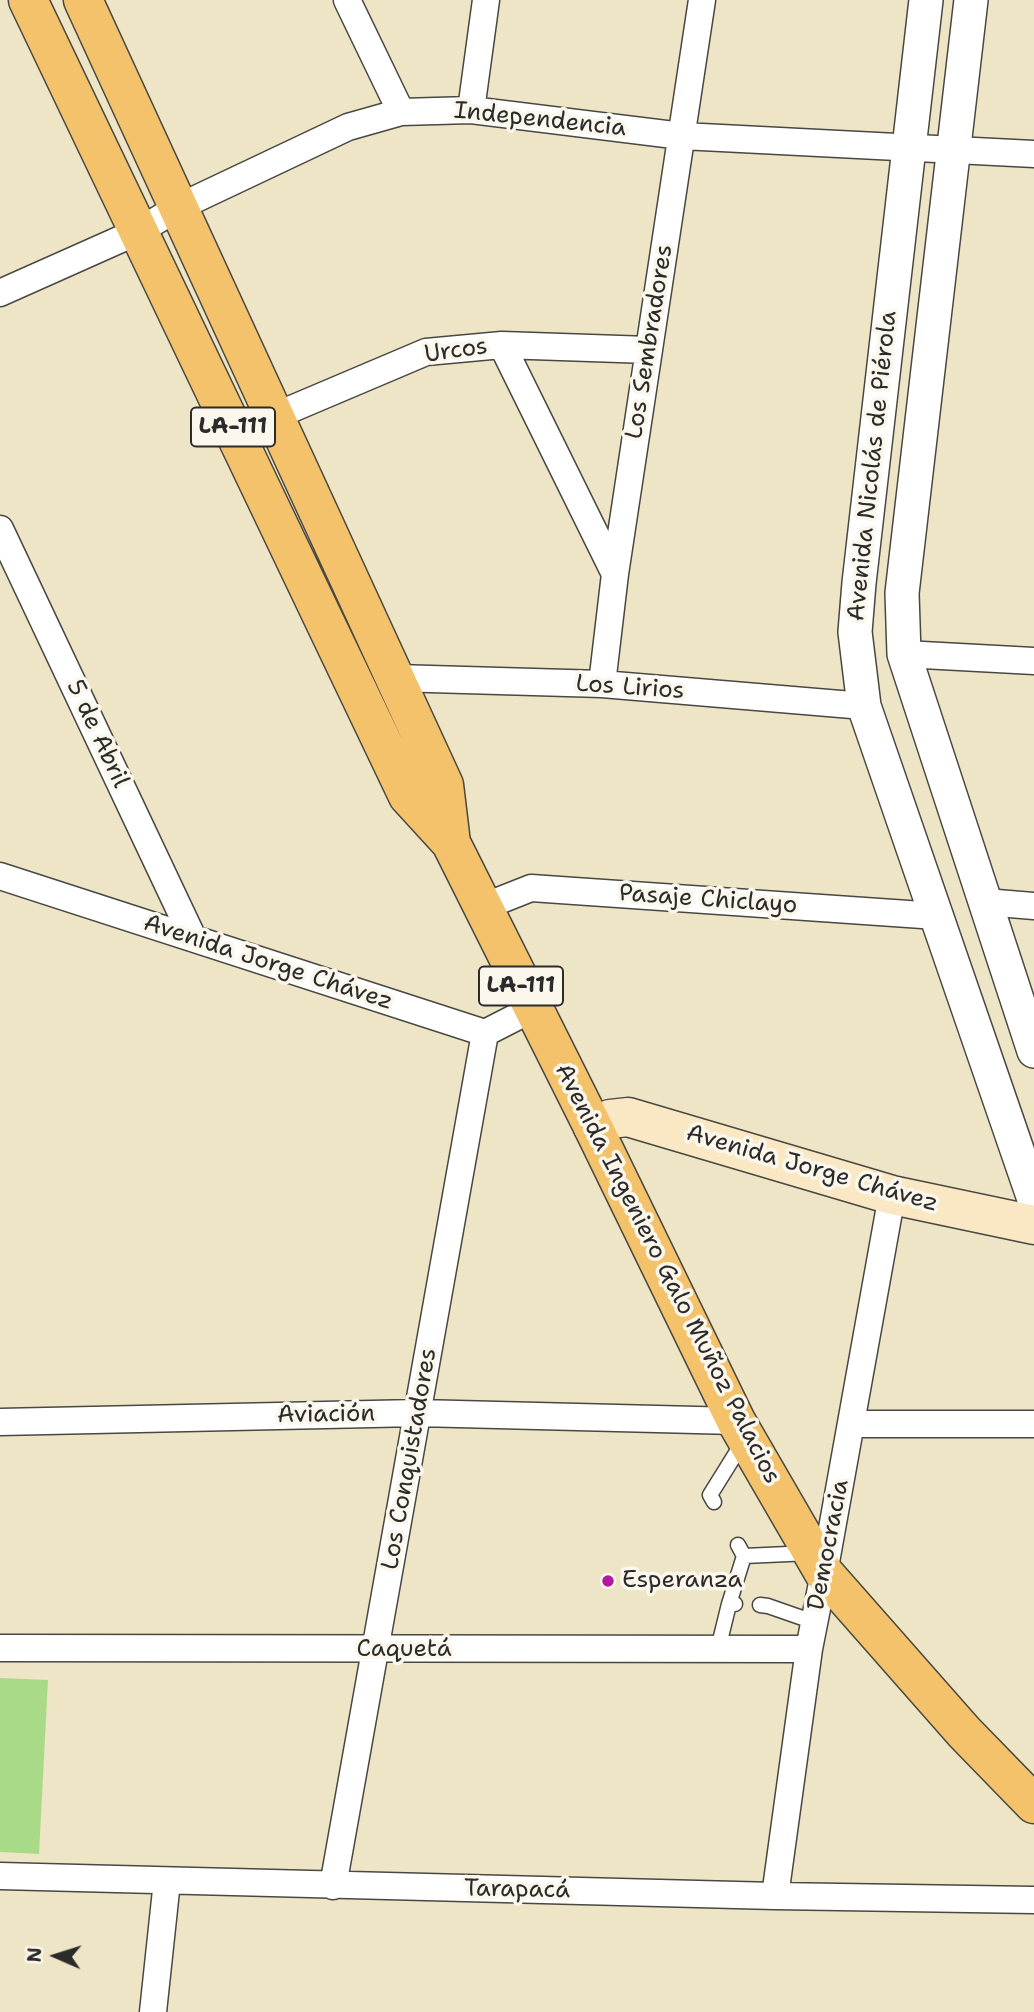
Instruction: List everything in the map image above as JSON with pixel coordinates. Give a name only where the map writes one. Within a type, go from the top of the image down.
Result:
[{"type":"main road","name":"Avenida Ingeniero Galo Muñoz Palacios","points":[[29,0],[408,796],[451,843],[741,1430],[819,1563],[964,1732],[1034,1804]]},
{"type":"main road","name":"Avenida Ingeniero Galo Muñoz Palacios","points":[[83,0],[444,785],[451,843]]},
{"type":"main road","name":"Avenida Jorge Chávez","points":[[593,1127],[610,1119],[628,1117],[892,1195],[1034,1225]]},
{"type":"street","points":[[347,0],[401,112]]},
{"type":"street","points":[[471,110],[486,0]]},
{"type":"street","name":"Los Sembradores","points":[[602,684],[614,574],[702,0]]},
{"type":"street","name":"Avenida Nicolás de Piérola","points":[[926,0],[855,632],[864,706],[1034,1199]]},
{"type":"street","name":"Avenida Nicolás de Piérola","points":[[971,0],[902,593],[904,654],[1034,1051]]},
{"type":"street","name":"Independencia","points":[[0,293],[139,231],[179,207],[348,127],[401,112],[471,110],[682,136],[1034,154]]},
{"type":"street","points":[[502,345],[614,574]]},
{"type":"street","name":"Urcos","points":[[275,416],[426,352],[502,345],[649,350]]},
{"type":"street","name":"5 de Abril","points":[[0,529],[193,939]]},
{"type":"street","points":[[904,654],[1034,661]]},
{"type":"street","name":"Los Lirios","points":[[396,678],[602,684],[864,706]]},
{"type":"street","name":"Avenida Jorge Chávez","points":[[0,876],[485,1033]]},
{"type":"street","name":"Pasaje Chiclayo","points":[[483,907],[531,888],[937,916]]},
{"type":"street","points":[[985,902],[1034,906]]},
{"type":"street","points":[[485,1033],[532,1009]]},
{"type":"street","name":"Los Conquistadores","points":[[333,1885],[485,1033]]},
{"type":"street","name":"Democracia","points":[[775,1896],[814,1622],[819,1563],[851,1424],[892,1195]]},
{"type":"street","name":"Aviación","points":[[0,1422],[418,1413],[741,1430]]},
{"type":"street","points":[[851,1424],[1034,1424]]},
{"type":"street","name":"Caquetá","points":[[0,1648],[809,1649]]},
{"type":"street","name":"Tarapacá","points":[[0,1876],[1034,1900]]},
{"type":"street","points":[[153,2012],[167,1881]]},
{"type":"lane","points":[[714,1502],[710,1495],[741,1430]]},
{"type":"lane","points":[[718,1649],[732,1604],[741,1550],[819,1563]]},
{"type":"lane","points":[[760,1605],[814,1622]]},
{"type":"green space","points":[[0,1678],[48,1680],[39,1854],[0,1852]]},
{"type":"place","name":"Esperanza","points":[[608,1581]]}]
